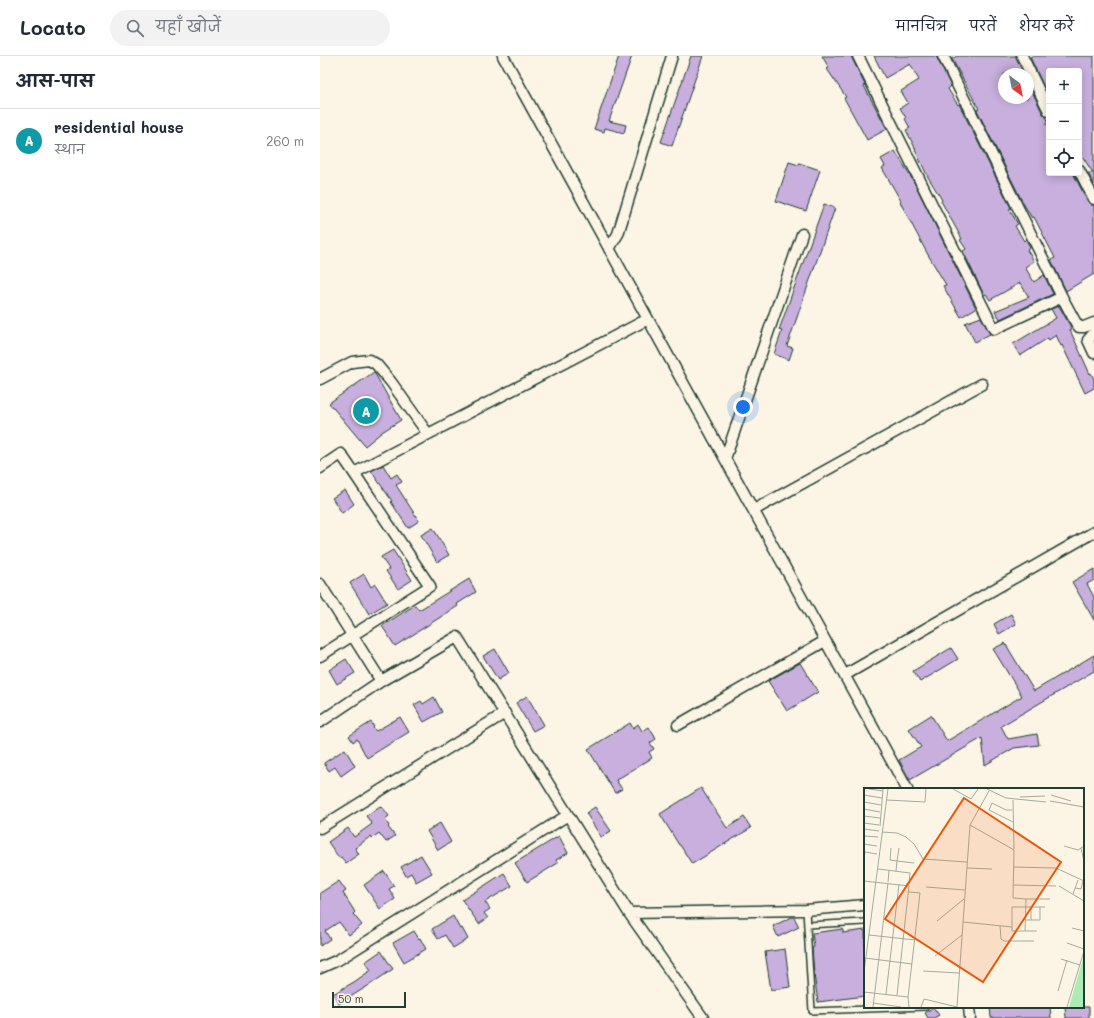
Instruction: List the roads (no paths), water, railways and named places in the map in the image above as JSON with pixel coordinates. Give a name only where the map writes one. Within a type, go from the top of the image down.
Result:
[{"type":"street","points":[[503,56],[906,788]]},
{"type":"street","points":[[609,249],[618,234],[672,56]]},
{"type":"street","points":[[858,56],[994,329],[1062,297]]},
{"type":"street","points":[[943,56],[1076,323],[1080,327],[1094,323]]},
{"type":"street","points":[[1022,56],[1046,104]]},
{"type":"street","points":[[1082,176],[1094,199]]},
{"type":"street","points":[[725,459],[802,234]]},
{"type":"street","points":[[354,474],[648,320]]},
{"type":"street","points":[[1094,333],[1088,340],[1094,353]]},
{"type":"street","points":[[320,379],[352,362],[369,360],[376,364],[391,382],[428,434]]},
{"type":"street","points":[[754,510],[982,384]]},
{"type":"street","points":[[320,468],[341,454],[430,586],[320,655]]},
{"type":"street","points":[[845,675],[1094,532]]},
{"type":"street","points":[[320,584],[381,681]]},
{"type":"street","points":[[320,722],[381,681],[457,637],[629,913],[703,1018]]},
{"type":"street","points":[[678,725],[825,641]]},
{"type":"street","points":[[320,828],[505,713]]},
{"type":"street","points":[[320,968],[338,960],[568,815]]},
{"type":"street","points":[[629,913],[806,910],[864,905]]},
{"type":"street","points":[[968,1008],[970,1018]]},
{"type":"lane","points":[[806,910],[812,1011],[883,1008]]},
{"type":"lane","points":[[807,925],[864,922]]},
{"type":"place","name":"residential house","points":[[366,411]]}]
